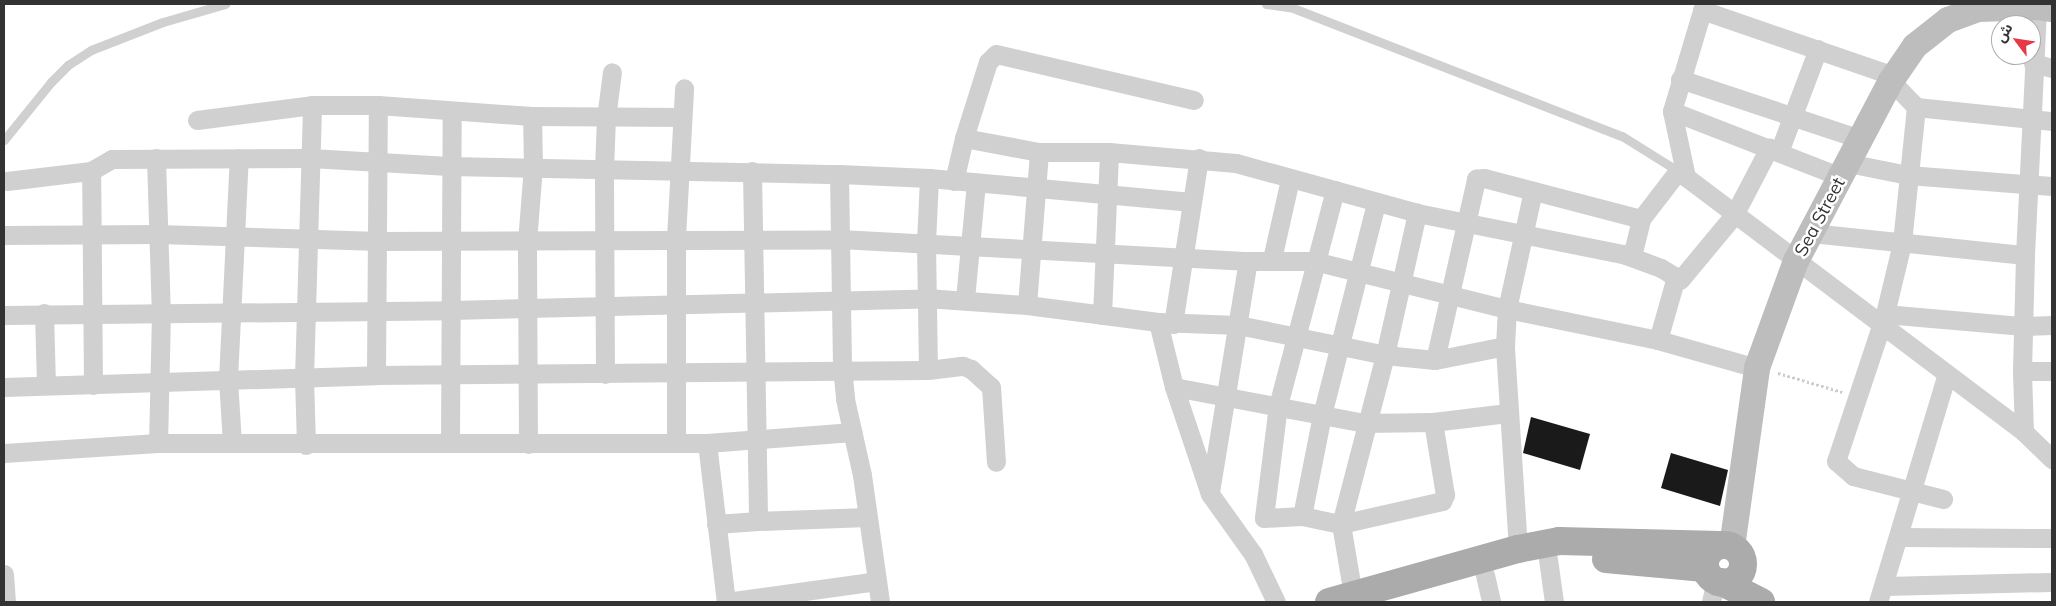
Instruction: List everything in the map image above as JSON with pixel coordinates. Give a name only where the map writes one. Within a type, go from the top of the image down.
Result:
[{"type":"main road","points":[[1341,599],[1518,549],[1559,541],[1594,540],[1726,546],[1742,560],[1741,572],[1733,580],[1713,583]]},
{"type":"main road","points":[[1395,602],[1485,575],[1548,559],[1627,559],[1713,583],[1761,602]]},
{"type":"street","name":"Sea Street","points":[[1726,546],[1757,368],[1796,261],[1892,78],[1915,46],[1948,20],[1973,6],[2045,8]]},
{"type":"street","points":[[2052,121],[2030,116],[1916,107],[1892,78],[1703,7],[1672,111],[1682,174],[1796,261],[1883,320],[1947,374],[2024,432],[2052,459]]},
{"type":"street","points":[[2041,26],[2045,8]]},
{"type":"street","points":[[964,138],[1039,152],[1109,152],[1199,158],[1236,163],[1417,213],[1464,224],[1632,256],[1676,277],[1685,278],[1734,215],[1774,150],[1792,116],[1818,49]]},
{"type":"street","points":[[954,181],[964,138],[988,62],[999,54],[1194,100]]},
{"type":"street","points":[[2024,432],[2023,326],[2033,65]]},
{"type":"street","points":[[605,374],[604,169],[606,118],[612,72]]},
{"type":"street","points":[[1680,79],[1860,139]]},
{"type":"street","points":[[676,443],[676,238],[684,88]]},
{"type":"street","points":[[197,120],[312,105],[378,105],[532,116],[606,118],[682,117]]},
{"type":"street","points":[[306,445],[304,378],[310,240],[312,105]]},
{"type":"street","points":[[376,375],[379,241],[378,105]]},
{"type":"street","points":[[1916,107],[1902,243],[1883,320],[1836,461],[1853,476],[1909,492],[1943,499]]},
{"type":"street","points":[[450,441],[449,166],[452,111]]},
{"type":"street","points":[[1672,111],[1774,150],[1844,170],[2028,186],[2052,186]]},
{"type":"street","points":[[528,444],[530,375],[528,242],[533,166],[532,116]]},
{"type":"street","points":[[1027,305],[1039,152]]},
{"type":"street","points":[[1102,314],[1109,152]]},
{"type":"street","points":[[156,158],[161,313],[158,443]]},
{"type":"street","points":[[232,443],[228,379],[232,313],[233,238],[239,158]]},
{"type":"street","points":[[7,181],[91,172],[112,159],[310,158],[449,166],[752,171],[929,178],[1106,196],[1192,202]]},
{"type":"street","points":[[1199,158],[1184,256],[1166,323],[1174,387],[1210,494],[1253,554],[1276,602]]},
{"type":"street","points":[[752,171],[752,237],[755,302],[753,370],[754,440],[758,521]]},
{"type":"street","points":[[91,172],[92,384]]},
{"type":"street","points":[[839,174],[842,368],[880,602]]},
{"type":"street","points":[[1632,256],[1641,219],[1682,174]]},
{"type":"street","points":[[928,370],[926,242],[929,178]]},
{"type":"street","points":[[1435,360],[1464,224],[1476,179],[1484,178],[1641,219]]},
{"type":"street","points":[[1272,259],[1290,179]]},
{"type":"street","points":[[964,299],[976,183]]},
{"type":"street","points":[[1264,518],[1278,405],[1314,261],[1335,190]]},
{"type":"street","points":[[1518,549],[1518,518],[1508,413],[1505,346],[1507,309],[1533,191]]},
{"type":"street","points":[[1302,516],[1322,415],[1376,203]]},
{"type":"street","points":[[1341,599],[1341,524],[1365,423],[1385,355],[1417,213]]},
{"type":"street","points":[[4,235],[91,233],[310,240],[528,242],[752,237],[926,242],[1248,261],[1272,259],[1314,261],[1507,309],[1658,340],[1757,368]]},
{"type":"street","points":[[1812,233],[2025,255]]},
{"type":"street","points":[[1210,494],[1228,398],[1248,261]]},
{"type":"street","points":[[1658,340],[1676,277]]},
{"type":"street","points":[[4,315],[44,313],[451,310],[605,305],[842,302],[926,298],[964,299],[1027,305],[1166,323],[1238,325],[1385,355],[1435,360],[1505,346]]},
{"type":"street","points":[[44,313],[46,384]]},
{"type":"street","points":[[1883,320],[2023,326],[2052,325]]},
{"type":"street","points":[[4,387],[46,384],[376,375],[605,374],[842,368],[928,370],[963,366],[971,369],[991,387],[996,462]]},
{"type":"street","points":[[2022,371],[2052,371]]},
{"type":"street","points":[[1947,374],[1909,492],[1900,537],[1881,594],[2052,582]]},
{"type":"street","points":[[1174,387],[1228,398],[1278,405],[1365,423],[1433,422],[1508,413]]},
{"type":"street","points":[[1231,522],[1302,516],[1341,524],[1442,501],[1445,495],[1433,422]]},
{"type":"street","points":[[4,453],[158,443],[306,445],[450,441],[528,444],[707,443],[853,432]]},
{"type":"street","points":[[707,443],[726,602],[877,581]]},
{"type":"street","points":[[716,524],[867,517]]},
{"type":"street","points":[[1900,537],[2052,538]]},
{"type":"street","points":[[1548,559],[1554,602]]},
{"type":"street","points":[[4,574],[6,602]]},
{"type":"street","points":[[1485,575],[1491,602]]},
{"type":"lane","points":[[4,140],[56,76],[91,50],[163,22],[225,4]]},
{"type":"lane","points":[[1266,4],[1293,8],[1622,136],[1682,174]]},
{"type":"path","points":[[1757,368],[1858,396]]},
{"type":"building","points":[[1531,417],[1590,434],[1580,470],[1523,453]]},
{"type":"building","points":[[1671,453],[1728,470],[1720,506],[1661,488]]}]
